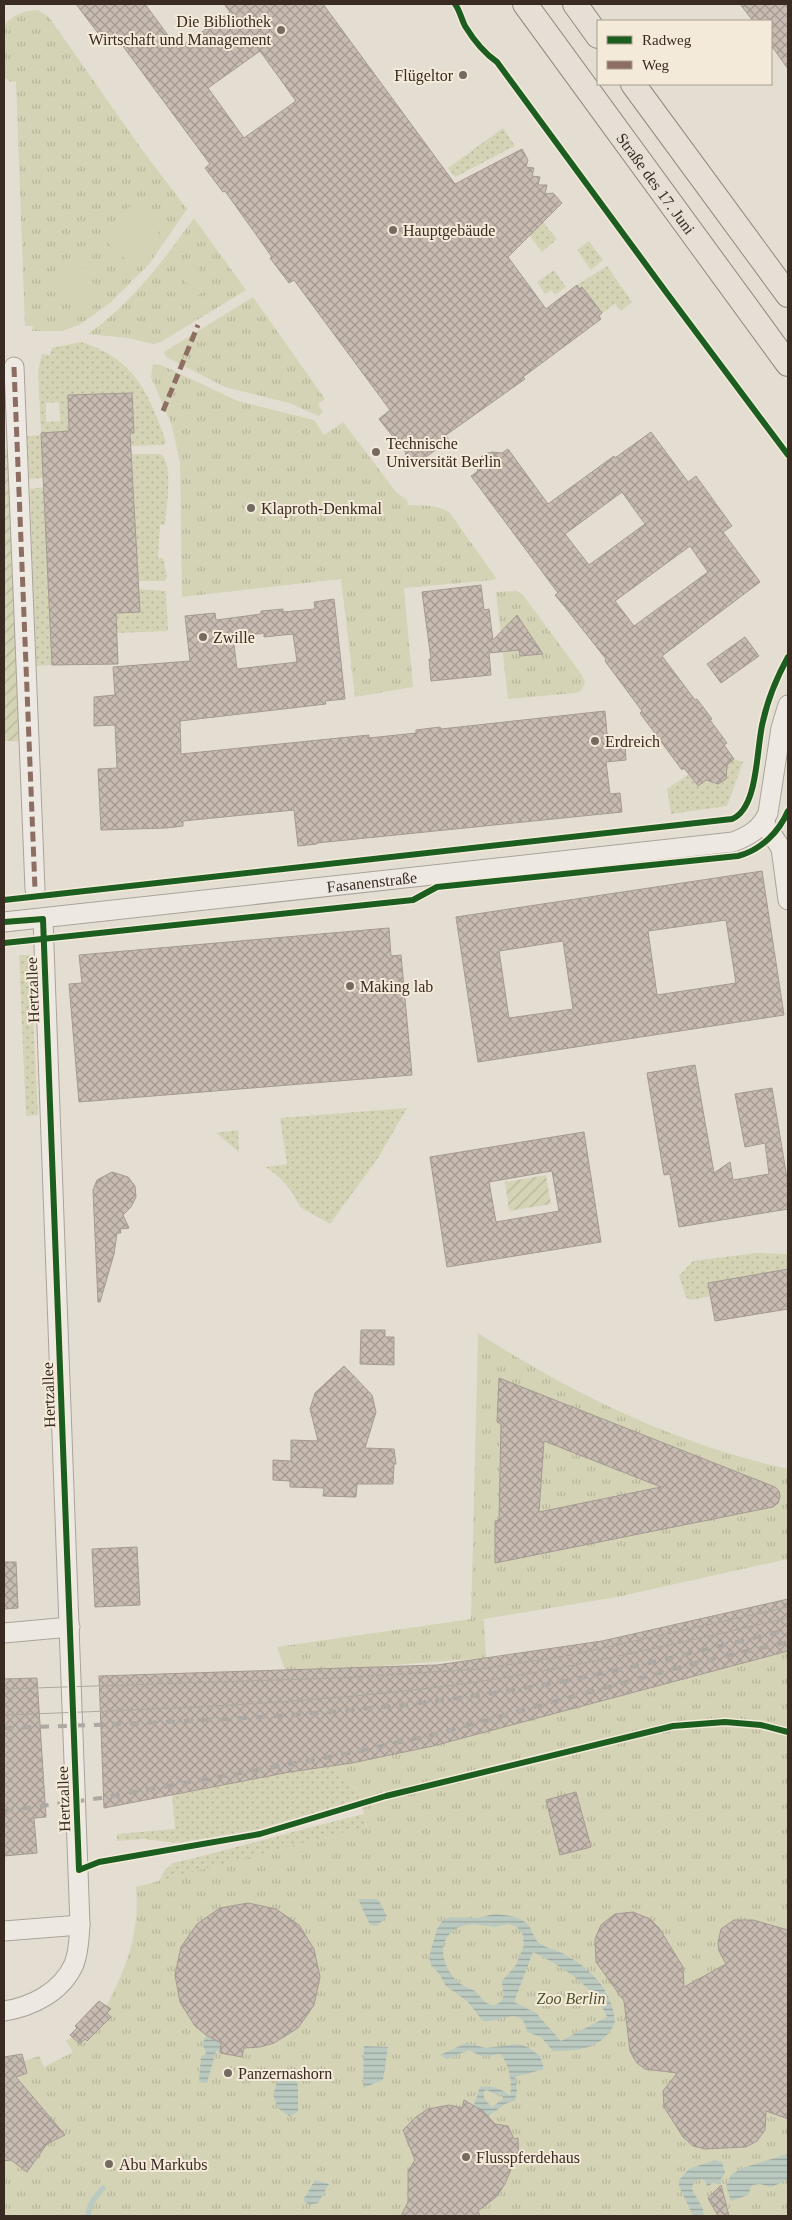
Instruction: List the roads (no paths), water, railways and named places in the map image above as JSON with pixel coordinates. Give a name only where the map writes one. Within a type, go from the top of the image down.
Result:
[{"type":"main road","name":"Straße des 17. Juni","points":[[525,4],[788,364]]},
{"type":"main road","points":[[575,4],[597,35]]},
{"type":"main road","points":[[634,85],[788,295]]},
{"type":"street","points":[[14,367],[35,889]]},
{"type":"street","points":[[788,705],[781,728],[771,800],[764,823],[781,848],[788,900]]},
{"type":"street","name":"Fasanenstraße","points":[[4,922],[725,843],[744,838],[764,823]]},
{"type":"street","name":"Hertzallee","points":[[4,2011],[16,2009],[37,2001],[60,1983],[74,1965],[80,1925],[43,919]]},
{"type":"street","points":[[4,1633],[70,1627]]},
{"type":"street","points":[[4,1931],[80,1925]]},
{"type":"waterway","points":[[88,2216],[93,2201],[103,2188]]},
{"type":"tram line","points":[[4,1689],[336,1678],[480,1669],[571,1655],[788,1607]]},
{"type":"tram line","points":[[4,1715],[299,1701],[476,1682],[633,1653],[788,1618]]},
{"type":"railway","points":[[4,1728],[213,1720],[421,1703],[559,1682],[788,1630]]},
{"type":"railway","points":[[4,1811],[101,1798],[346,1754],[440,1733],[703,1661],[788,1642]]},
{"type":"place","name":"Die Bibliothek Wirtschaft und Management","points":[[281,30]]},
{"type":"place","name":"Flügeltor","points":[[463,75]]},
{"type":"place","name":"Hauptgebäude","points":[[393,230]]},
{"type":"place","name":"Technische Universität Berlin","points":[[376,452]]},
{"type":"place","name":"Klaproth-Denkmal","points":[[251,508]]},
{"type":"place","name":"Zwille","points":[[203,637]]},
{"type":"place","name":"Erdreich","points":[[595,741]]},
{"type":"place","name":"Making lab","points":[[350,986]]},
{"type":"place","name":"Panzernashorn","points":[[228,2073]]},
{"type":"place","name":"Flusspferdehaus","points":[[466,2157]]},
{"type":"place","name":"Abu Markubs","points":[[109,2164]]},
{"type":"park label","name":"Zoo Berlin","points":[[571,1998]]}]
